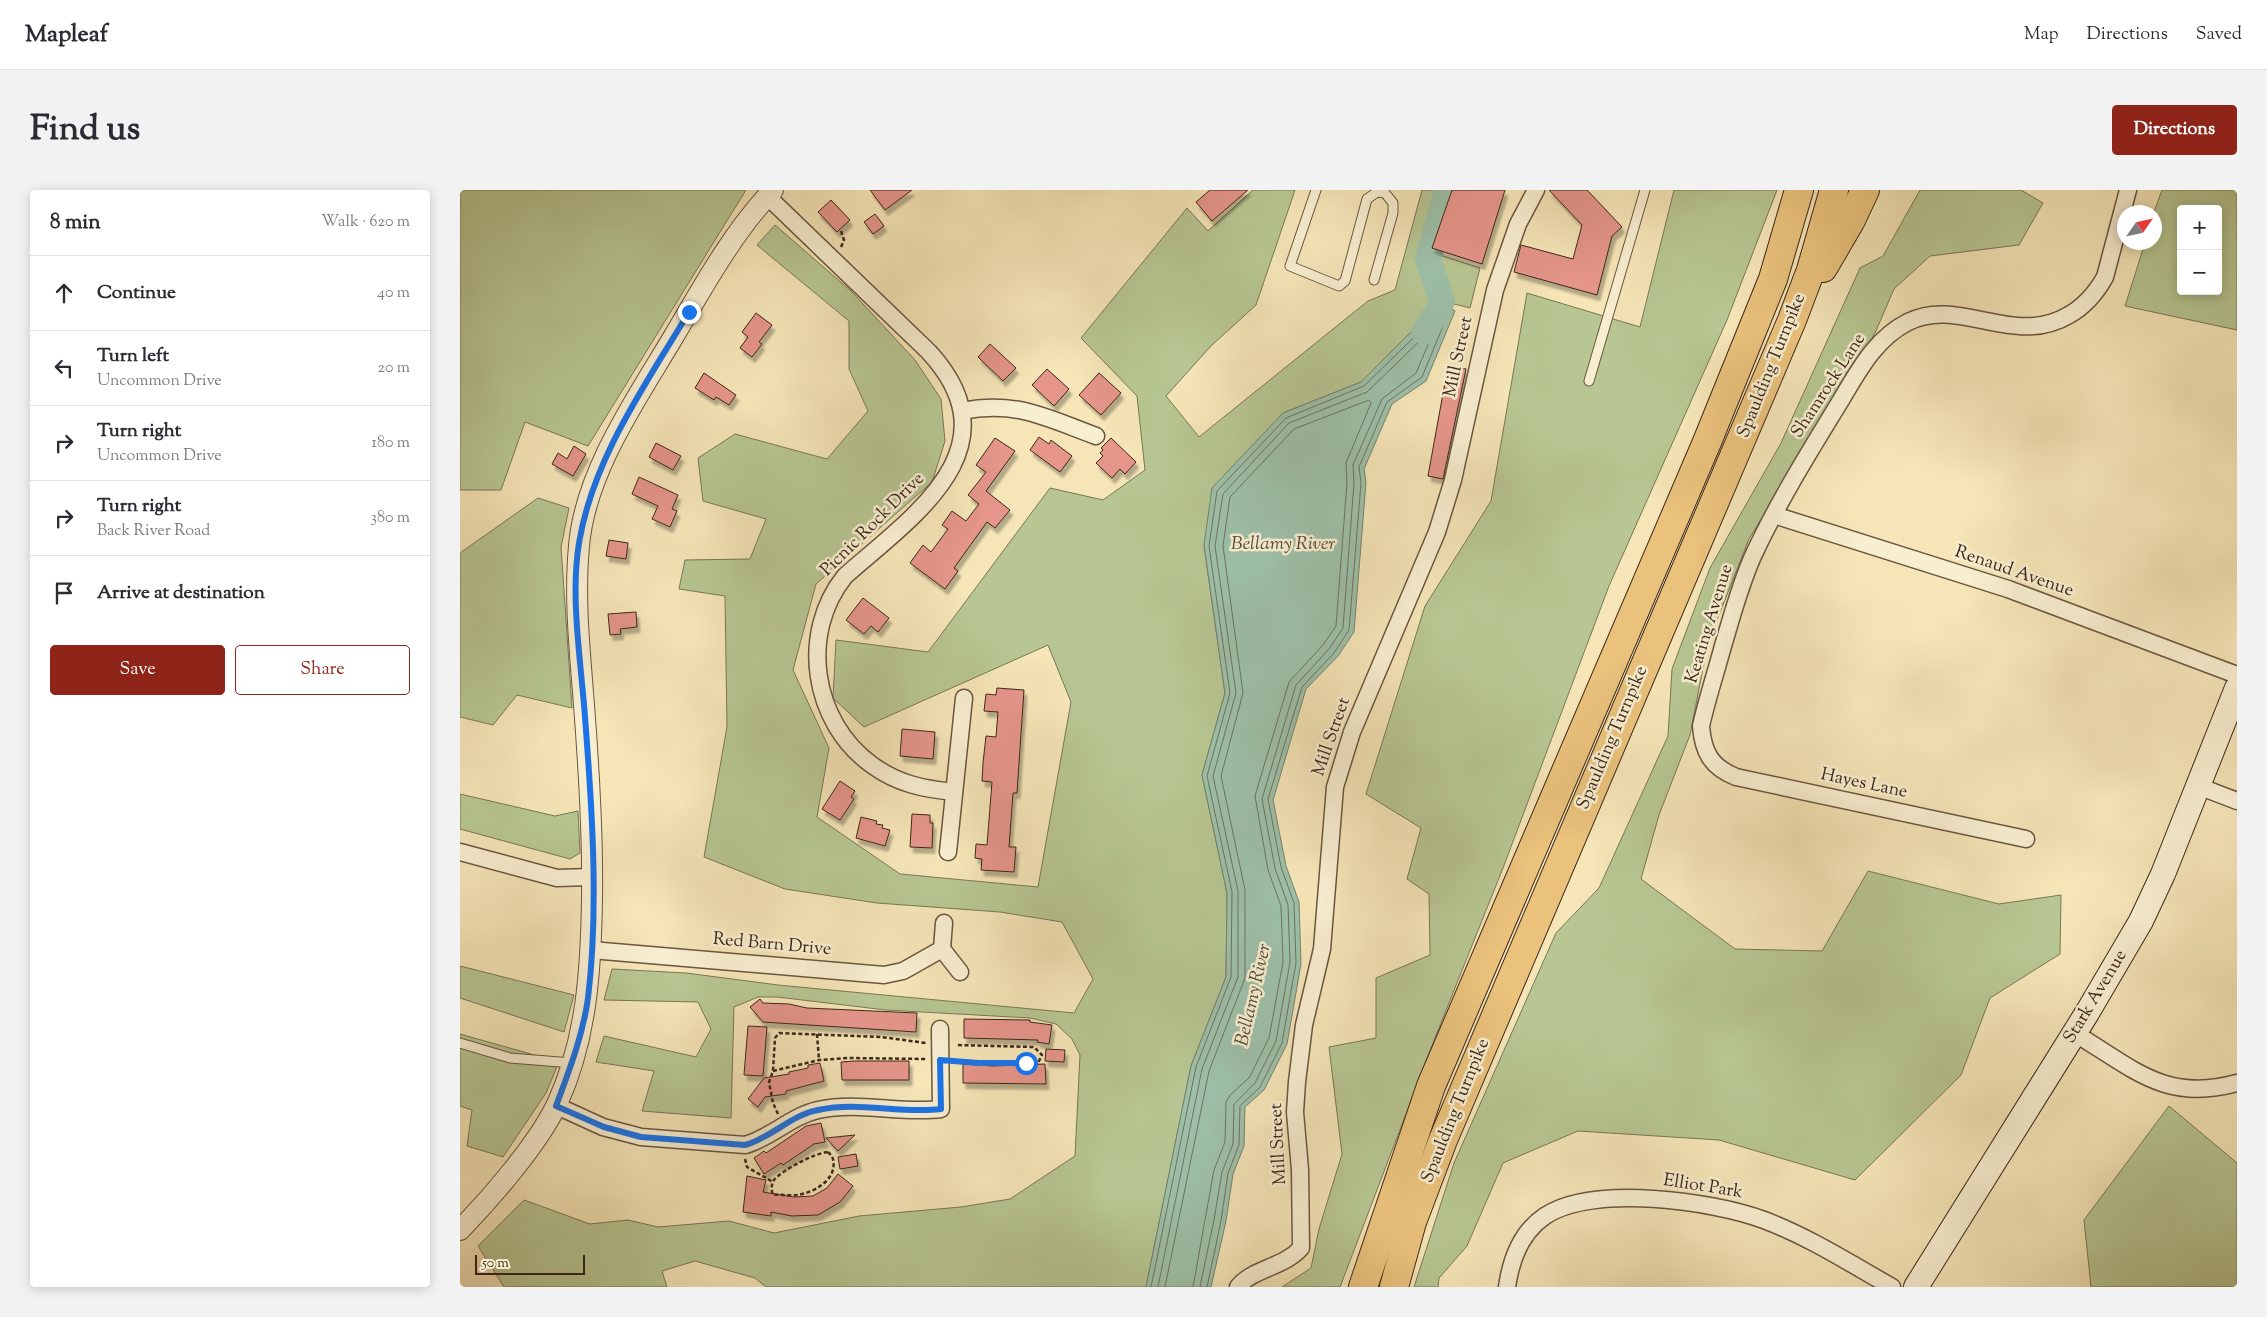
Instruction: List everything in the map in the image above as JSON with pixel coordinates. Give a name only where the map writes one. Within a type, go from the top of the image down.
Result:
[{"type":"highway","name":"Spaulding Turnpike","points":[[1363,1287],[1431,1086],[1707,442],[1773,279],[1798,190]]},
{"type":"highway","name":"Spaulding Turnpike","points":[[1394,1287],[1412,1222],[1443,1140],[1792,320],[1814,261],[1834,190]]},
{"type":"highway","points":[[1792,320],[1852,220],[1865,190]]},
{"type":"main road","name":"Stark Avenue","points":[[1916,1287],[2074,1033],[2140,921],[2162,874],[2237,688]]},
{"type":"street","name":"Mill Street","points":[[1238,1287],[1250,1277],[1285,1262],[1301,1248],[1300,1170],[1295,1112],[1297,1082],[1304,1025],[1322,949],[1335,786],[1352,732],[1437,532],[1453,480],[1495,290],[1518,224],[1536,190]]},
{"type":"street","name":"Shamrock Lane","points":[[1774,514],[1814,444],[1868,358],[1892,332],[1908,322],[1925,316],[1960,316],[2013,327],[2046,326],[2077,310],[2099,288],[2111,262],[2128,190]]},
{"type":"street","name":"Picnic Rock Drive","points":[[770,193],[941,366],[950,380],[962,411],[960,445],[949,475],[930,500],[836,586],[820,623],[816,658],[818,679],[830,713],[861,755],[872,765],[918,788],[954,792]]},
{"type":"street","points":[[460,1230],[528,1149],[556,1106],[572,1063],[588,1000],[591,950],[591,788],[577,596],[579,544],[591,492],[612,444],[633,405],[727,248],[770,193]]},
{"type":"street","points":[[962,411],[984,406],[1018,409],[1096,436]]},
{"type":"street","name":"Renaud Avenue","points":[[1774,514],[2008,589],[2237,675]]},
{"type":"street","name":"Keating Avenue","points":[[1704,750],[1701,726],[1704,712],[1742,583],[1774,514]]},
{"type":"street","points":[[948,852],[964,698]]},
{"type":"street","name":"Hayes Lane","points":[[1704,750],[1716,766],[1736,777],[2026,839]]},
{"type":"street","points":[[2198,786],[2237,801]]},
{"type":"street","points":[[460,852],[557,878],[592,877]]},
{"type":"street","points":[[944,923],[942,949],[960,972]]},
{"type":"street","name":"Red Barn Drive","points":[[591,950],[884,975],[903,971],[931,957],[942,949]]},
{"type":"street","points":[[2074,1033],[2154,1081],[2170,1087],[2204,1089],[2237,1083]]},
{"type":"street","points":[[556,1106],[604,1127],[641,1137],[745,1145],[757,1142],[815,1110],[834,1107],[941,1109],[940,1044]]},
{"type":"street","name":"Elliot Park","points":[[1507,1287],[1511,1265],[1522,1239],[1546,1216],[1561,1208],[1604,1200],[1658,1199],[1696,1203],[1762,1219],[1813,1243],[1892,1287]]},
{"type":"lane","points":[[1316,190],[1290,266],[1339,286],[1345,281],[1367,199],[1377,192],[1385,193],[1393,203],[1393,213],[1374,280]]},
{"type":"lane","points":[[1589,381],[1645,190]]},
{"type":"lane","points":[[460,1043],[510,1058],[572,1063]]},
{"type":"path","points":[[838,251],[844,240],[840,231]]},
{"type":"path","points":[[817,1034],[819,1060]]},
{"type":"path","points":[[774,1071],[776,1035],[817,1034],[940,1044],[1034,1047],[1042,1055],[1039,1061],[1034,1063],[979,1063],[940,1044],[848,1058],[819,1060],[774,1071],[769,1077],[773,1103],[784,1126]]},
{"type":"path","points":[[745,1145],[745,1165],[747,1168],[773,1182]]},
{"type":"path","points":[[828,1152],[835,1163],[831,1176],[811,1192],[796,1195],[773,1195],[773,1182],[815,1154],[828,1152]]},
{"type":"shaded area","points":[[460,190],[746,190],[588,446],[525,422],[501,490],[460,490]]},
{"type":"shaded area","points":[[1253,190],[1295,190],[1256,305],[1211,346],[1166,396],[1199,437],[1368,301],[1395,290],[1422,190],[1448,190],[1428,251],[1480,268],[1470,308],[1442,301],[1361,382],[1283,413],[1204,546],[1225,693],[1202,775],[1227,893],[1226,977],[1191,1066],[1146,1287],[766,1287],[755,1278],[695,1261],[662,1271],[667,1287],[504,1287],[478,1246],[524,1200],[590,1224],[628,1220],[658,1227],[729,1221],[774,1233],[859,1216],[961,1207],[1010,1199],[1075,1156],[1080,1055],[1072,1039],[1056,1024],[1030,1018],[886,1010],[777,997],[758,997],[734,1007],[731,1118],[642,1111],[654,1071],[596,1062],[604,1036],[696,1057],[711,1029],[698,1002],[604,1000],[612,969],[686,973],[778,985],[1074,1013],[1093,979],[1062,922],[1000,912],[877,903],[785,889],[704,857],[727,727],[725,596],[679,589],[685,560],[750,559],[766,519],[703,501],[698,458],[735,434],[827,459],[868,411],[849,369],[849,321],[757,245],[775,225],[851,291],[915,360],[941,399],[945,441],[932,482],[816,584],[793,670],[829,748],[817,817],[900,874],[1038,887],[1071,702],[1048,645],[864,727],[833,698],[836,640],[928,652],[1050,488],[1103,500],[1145,470],[1137,396],[1081,338],[1187,208],[1208,231]]},
{"type":"shaded area","points":[[1674,190],[1777,190],[1727,320],[1609,586],[1503,868],[1433,1043],[1340,1287],[1282,1287],[1311,1268],[1319,1229],[1342,1154],[1329,1047],[1376,1038],[1376,978],[1430,955],[1429,894],[1407,879],[1421,828],[1366,794],[1425,606],[1491,501],[1527,293],[1640,327]]},
{"type":"shaded area","points":[[1920,190],[2021,190],[2043,203],[2019,245],[1930,256],[1894,289],[1875,333],[1749,539],[1708,643],[1690,735],[1659,815],[1641,879],[1735,949],[1822,951],[1868,871],[1999,904],[2061,895],[2060,954],[1990,998],[1961,1075],[1855,1180],[1719,1140],[1578,1131],[1503,1163],[1467,1246],[1439,1278],[1438,1287],[1414,1287],[1454,1163],[1556,933],[1599,888],[1668,736],[1672,669],[1710,568],[1781,443],[1860,268],[1883,256]]},
{"type":"shaded area","points":[[2162,190],[2237,190],[2237,330],[2125,306],[2143,250],[2162,250],[2162,205],[2157,205]]},
{"type":"shaded area","points":[[538,498],[569,508],[561,547],[572,708],[517,695],[493,725],[460,717],[460,553]]},
{"type":"shaded area","points":[[460,794],[555,816],[578,811],[580,853],[570,859],[460,829]]},
{"type":"shaded area","points":[[460,966],[574,995],[564,1032],[460,998]]},
{"type":"shaded area","points":[[460,1034],[559,1062],[546,1093],[503,1157],[467,1146],[472,1110],[460,1106]]},
{"type":"shaded area","points":[[2169,1106],[2237,1163],[2237,1287],[2091,1287],[2084,1220]]},
{"type":"water","name":"Bellamy River","points":[[1442,301],[1455,311],[1426,381],[1392,404],[1364,469],[1366,482],[1354,632],[1338,656],[1306,689],[1273,800],[1286,866],[1299,902],[1301,964],[1287,1044],[1264,1090],[1245,1107],[1244,1146],[1233,1174],[1226,1221],[1211,1287],[1146,1287],[1191,1066],[1226,977],[1227,893],[1202,775],[1225,693],[1204,545],[1212,488],[1283,413],[1361,382]]},
{"type":"building","points":[[870,190],[912,190],[885,210]]},
{"type":"building","points":[[1210,190],[1248,190],[1212,221],[1196,202]]},
{"type":"building","points":[[1452,190],[1505,190],[1482,264],[1432,248]]},
{"type":"building","points":[[1549,190],[1587,190],[1622,227],[1612,236],[1597,295],[1514,272],[1521,245],[1573,259],[1582,225]]},
{"type":"building","points":[[831,200],[850,220],[837,232],[818,212]]},
{"type":"building","points":[[875,214],[884,226],[873,234],[864,222]]},
{"type":"building","points":[[756,313],[772,325],[759,342],[762,344],[752,357],[740,348],[748,337],[742,332]]},
{"type":"building","points":[[990,344],[1016,368],[1003,381],[978,357]]},
{"type":"building","points":[[1448,366],[1466,369],[1443,479],[1428,476]]},
{"type":"building","points":[[1047,369],[1069,389],[1054,406],[1032,385]]},
{"type":"building","points":[[704,373],[736,395],[729,405],[716,397],[714,400],[695,388]]},
{"type":"building","points":[[1099,373],[1121,393],[1101,415],[1079,395]]},
{"type":"building","points":[[1039,437],[1049,444],[1051,440],[1072,456],[1060,472],[1030,450]]},
{"type":"building","points":[[995,438],[1015,451],[986,491],[1010,510],[995,528],[987,522],[954,568],[958,571],[945,589],[910,563],[923,545],[931,552],[948,529],[942,525],[952,511],[966,521],[979,504],[968,495],[986,472],[976,465]]},
{"type":"building","points":[[1111,438],[1136,462],[1125,474],[1120,469],[1112,478],[1096,463],[1103,456],[1100,453],[1103,450],[1101,448]]},
{"type":"building","points":[[656,443],[681,456],[673,470],[649,457]]},
{"type":"building","points":[[574,446],[586,454],[573,476],[552,464],[558,453],[567,459]]},
{"type":"building","points":[[639,477],[678,495],[672,509],[677,511],[670,527],[652,519],[658,506],[632,494]]},
{"type":"building","points":[[609,540],[628,543],[626,559],[606,556]]},
{"type":"building","points":[[863,598],[889,618],[878,632],[871,626],[864,634],[846,620]]},
{"type":"building","points":[[636,612],[637,627],[620,629],[621,634],[610,635],[608,614]]},
{"type":"building","points":[[997,688],[1024,690],[1017,793],[1013,793],[1009,847],[1016,847],[1014,872],[981,870],[982,859],[975,858],[976,844],[987,845],[992,782],[982,781],[983,763],[986,736],[996,737],[998,712],[984,711],[986,694],[996,695]]},
{"type":"building","points":[[902,729],[935,732],[933,759],[900,756]]},
{"type":"building","points":[[840,781],[855,791],[851,797],[854,799],[840,820],[822,809]]},
{"type":"building","points":[[912,814],[930,815],[930,823],[933,823],[932,848],[910,847]]},
{"type":"building","points":[[861,817],[877,821],[876,824],[883,825],[882,828],[890,830],[885,846],[856,838]]},
{"type":"building","points":[[760,999],[763,1003],[789,1004],[807,1008],[917,1013],[916,1032],[763,1022],[750,1007]]},
{"type":"building","points":[[964,1019],[1030,1020],[1030,1022],[1052,1025],[1049,1044],[1037,1042],[1038,1040],[964,1038]]},
{"type":"building","points":[[748,1026],[767,1027],[763,1076],[744,1075]]},
{"type":"building","points":[[1046,1049],[1065,1050],[1064,1062],[1045,1061]]},
{"type":"building","points":[[909,1061],[909,1080],[842,1080],[841,1062]]},
{"type":"building","points":[[820,1063],[824,1081],[786,1091],[786,1094],[765,1097],[758,1107],[748,1099],[764,1078],[789,1074],[789,1072],[808,1068],[808,1065]]},
{"type":"building","points":[[963,1064],[993,1066],[1045,1064],[1046,1084],[963,1083]]},
{"type":"building","points":[[821,1123],[825,1142],[814,1144],[783,1165],[781,1163],[764,1174],[754,1158],[764,1151],[766,1153],[806,1126]]},
{"type":"building","points":[[855,1135],[838,1151],[826,1138]]},
{"type":"building","points":[[856,1154],[858,1166],[840,1169],[838,1157]]},
{"type":"building","points":[[838,1174],[853,1186],[840,1202],[818,1215],[792,1216],[771,1212],[771,1216],[743,1212],[747,1176],[766,1180],[763,1192],[794,1197],[813,1196],[827,1188]]},
{"type":"waterway","name":"Bellamy River","points":[[1424,332],[1438,311],[1442,301],[1428,259],[1447,190]]},
{"type":"route","points":[[689,312],[628,413],[612,444],[591,492],[579,544],[578,631],[591,788],[591,950],[588,1000],[572,1063],[556,1106],[604,1127],[641,1137],[745,1145],[757,1142],[815,1110],[834,1107],[929,1111],[941,1109],[940,1060],[979,1063],[1026,1063]]}]
